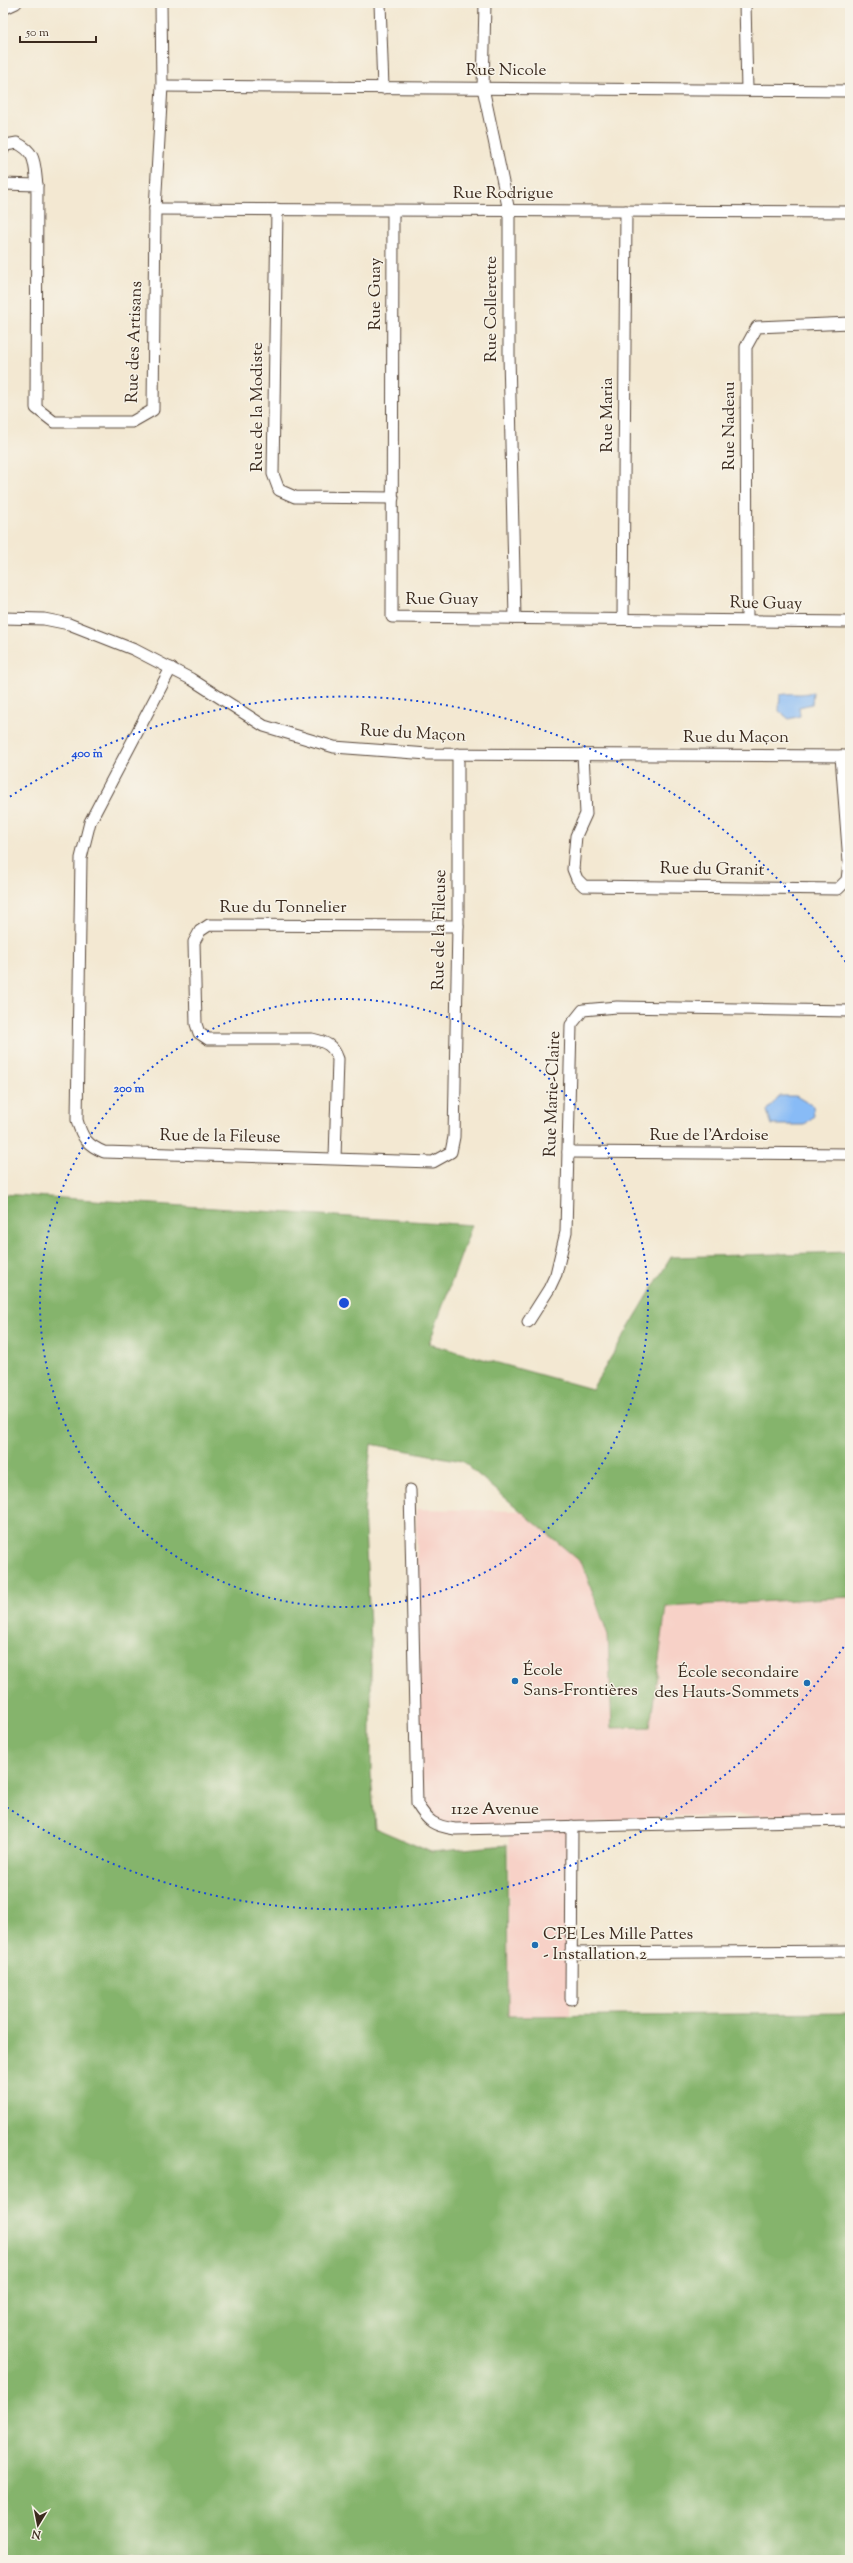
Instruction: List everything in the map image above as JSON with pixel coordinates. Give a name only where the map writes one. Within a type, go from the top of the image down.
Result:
[{"type":"street","points":[[3,9],[16,3]]},
{"type":"street","name":"Rue des Artisans","points":[[3,150],[6,145],[17,143],[27,148],[34,157],[37,185],[36,408],[54,422],[132,422],[153,410],[155,209],[162,86],[161,3]]},
{"type":"street","points":[[380,3],[383,88]]},
{"type":"street","name":"Rue Collerette","points":[[485,3],[483,88],[509,211],[509,355],[515,618]]},
{"type":"street","points":[[745,3],[747,90]]},
{"type":"street","name":"Rue Nicole","points":[[162,86],[850,91]]},
{"type":"street","points":[[3,184],[37,185]]},
{"type":"street","name":"Rue Rodrigue","points":[[155,209],[850,212]]},
{"type":"street","name":"Rue de la Modiste","points":[[277,209],[272,474],[279,490],[295,496],[393,498]]},
{"type":"street","name":"Rue Guay","points":[[393,210],[392,617],[623,618],[850,622]]},
{"type":"street","name":"Rue Maria","points":[[623,618],[626,211]]},
{"type":"street","name":"Rue Nadeau","points":[[747,620],[746,347],[757,327],[850,323]]},
{"type":"street","name":"Rue du Maçon","points":[[3,618],[44,619],[69,624],[135,650],[171,668],[264,726],[334,746],[458,754],[846,756]]},
{"type":"street","name":"Rue de la Fileuse","points":[[171,668],[90,822],[81,858],[77,1120],[82,1136],[91,1146],[104,1152],[433,1162],[451,1152],[454,1137],[458,926],[458,754]]},
{"type":"street","name":"Rue du Granit","points":[[583,754],[586,814],[576,836],[573,869],[577,879],[584,886],[838,889],[848,880],[849,862],[846,756]]},
{"type":"street","name":"Rue du Tonnelier","points":[[335,1158],[338,1059],[335,1050],[326,1042],[312,1039],[208,1039],[199,1033],[196,1024],[194,942],[200,931],[209,925],[458,926]]},
{"type":"street","name":"Rue Marie-Claire","points":[[528,1322],[549,1289],[560,1260],[566,1232],[571,1025],[583,1010],[617,1007],[850,1011]]},
{"type":"street","name":"Rue de l'Ardoise","points":[[568,1152],[850,1154]]},
{"type":"street","name":"112e Avenue","points":[[410,1490],[417,1804],[426,1818],[439,1827],[456,1829],[850,1820]]},
{"type":"street","points":[[571,1999],[570,1953],[572,1826]]},
{"type":"street","points":[[570,1953],[850,1951]]},
{"type":"shaded area","name":"École Sans-Frontières","points":[[416,1509],[522,1511],[582,1563],[608,1635],[612,1727],[650,1727],[666,1607],[850,1597],[850,1814],[682,1816],[572,1825],[455,1829],[426,1813],[421,1800]]},
{"type":"shaded area","points":[[572,1826],[570,2017],[508,2016],[509,1828]]},
{"type":"green space","points":[[3,1194],[472,1225],[429,1344],[592,1389],[671,1257],[850,1252],[850,1597],[666,1607],[650,1727],[612,1728],[608,1635],[582,1563],[462,1461],[371,1444],[364,1511],[371,1644],[371,1774],[375,1828],[431,1852],[507,1845],[508,2016],[850,2013],[850,2560],[3,2560]]},
{"type":"water","points":[[813,692],[812,704],[799,707],[800,716],[789,719],[779,711],[780,695]]},
{"type":"water","points":[[779,1096],[796,1096],[813,1106],[814,1116],[804,1125],[772,1125],[767,1111]]},
{"type":"place","name":"École Sans-Frontières","points":[[515,1681]]},
{"type":"place","name":"École secondaire des Hauts-Sommets","points":[[807,1683]]},
{"type":"place","name":"CPE Les Mille Pattes - Installation 2","points":[[535,1945]]}]
